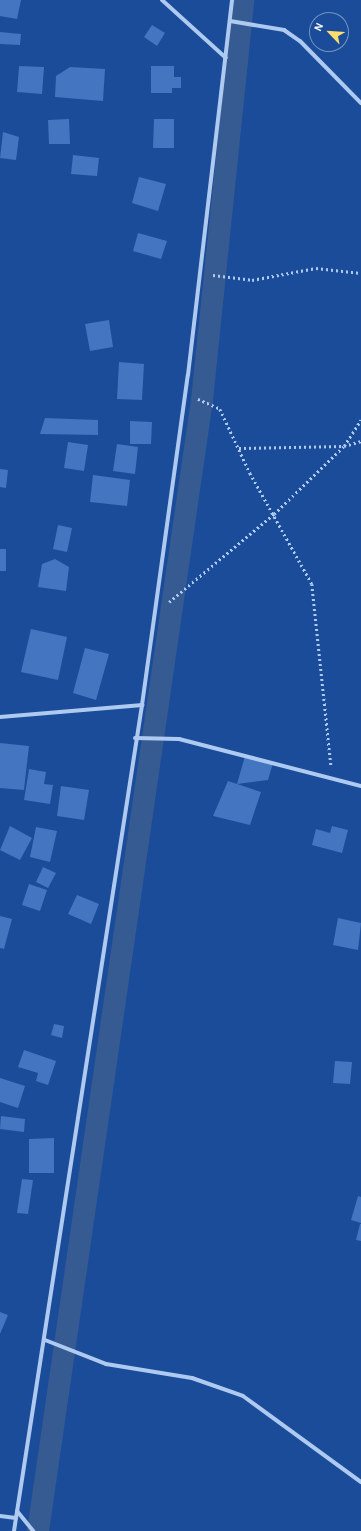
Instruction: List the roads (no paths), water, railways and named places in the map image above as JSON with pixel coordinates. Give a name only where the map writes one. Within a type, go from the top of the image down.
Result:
[{"type":"street","points":[[162,0],[226,58]]},
{"type":"street","points":[[14,1531],[135,738],[142,705],[153,616],[185,392],[232,0]]},
{"type":"street","points":[[230,21],[284,30],[300,41],[361,103]]},
{"type":"street","points":[[0,717],[142,705]]},
{"type":"street","points":[[135,738],[179,739],[361,786]]},
{"type":"street","points":[[44,1340],[106,1364],[192,1378],[243,1396],[361,1482]]},
{"type":"street","points":[[17,1511],[32,1531]]},
{"type":"street","points":[[0,1516],[16,1518]]},
{"type":"waterway","points":[[38,1531],[202,400],[243,0]]}]
